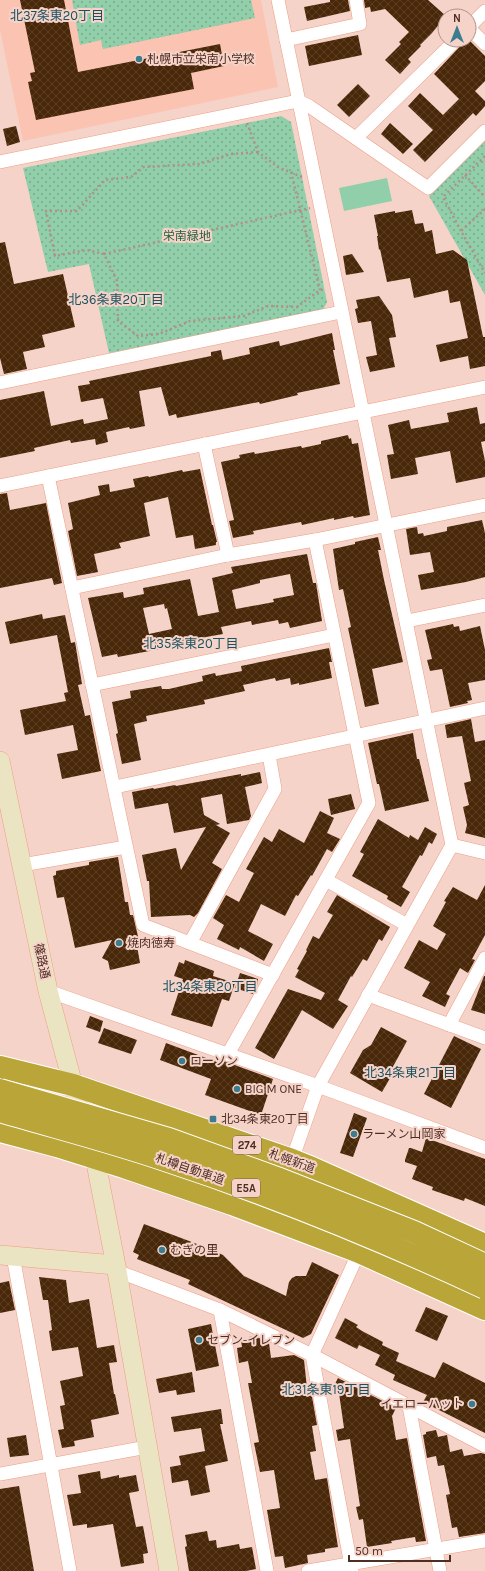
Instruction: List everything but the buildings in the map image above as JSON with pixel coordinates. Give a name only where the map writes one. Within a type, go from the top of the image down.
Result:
[{"type":"highway","name":"札幌新道","points":[[0,1067],[73,1085],[292,1160],[485,1245]]},
{"type":"highway","name":"札樽自動車道","points":[[0,1090],[169,1140],[276,1178],[414,1232],[485,1265]]},
{"type":"highway","name":"札樽自動車道","points":[[0,1111],[162,1158],[262,1194],[407,1252],[485,1288]]},
{"type":"highway","points":[[0,1131],[95,1158],[232,1204],[359,1252],[485,1309]]},
{"type":"street","points":[[278,0],[341,312],[387,525],[452,845],[318,1086],[292,1160]]},
{"type":"street","points":[[286,40],[360,24],[356,0]]},
{"type":"street","points":[[477,20],[485,11]]},
{"type":"street","points":[[477,36],[485,44]]},
{"type":"street","points":[[356,138],[448,48]]},
{"type":"street","points":[[0,162],[298,101],[309,106],[428,188],[485,131]]},
{"type":"street","points":[[0,383],[341,312]]},
{"type":"street","points":[[0,486],[485,387]]},
{"type":"street","points":[[204,444],[228,555]]},
{"type":"street","points":[[48,476],[143,925],[273,975]]},
{"type":"street","points":[[72,588],[228,555],[315,540],[485,505]]},
{"type":"street","points":[[228,1054],[369,803],[315,540]]},
{"type":"street","points":[[406,621],[485,605]]},
{"type":"street","points":[[92,685],[334,635]]},
{"type":"street","points":[[115,787],[485,708]]},
{"type":"street","points":[[190,943],[275,789],[269,754]]},
{"type":"street","name":"篠路通","points":[[0,761],[5,814],[22,865],[48,991],[73,1085],[95,1158],[116,1268],[169,1571]]},
{"type":"street","points":[[452,845],[485,853]]},
{"type":"street","points":[[22,865],[126,846]]},
{"type":"street","points":[[326,880],[407,925]]},
{"type":"street","points":[[449,1025],[485,958]]},
{"type":"street","points":[[48,991],[318,1086],[485,1148]]},
{"type":"street","points":[[368,995],[485,1038]]},
{"type":"street","points":[[352,1567],[312,1355],[359,1252]]},
{"type":"street","points":[[70,1571],[51,1464],[6,1256],[116,1268],[220,1310],[312,1355],[485,1446]]},
{"type":"street","points":[[220,1310],[267,1571]]},
{"type":"street","points":[[409,1406],[440,1571]]},
{"type":"street","points":[[0,1474],[147,1447]]},
{"type":"street","points":[[308,1571],[352,1567],[436,1549],[485,1541]]},
{"type":"path","points":[[246,121],[258,152],[278,167],[304,178]]},
{"type":"path","points":[[258,152],[231,154],[199,164],[144,168],[131,177],[105,180],[77,211],[46,211],[55,256],[87,250],[104,254],[310,208]]},
{"type":"path","points":[[485,156],[443,197],[485,273]]},
{"type":"path","points":[[291,172],[320,290]]},
{"type":"path","points":[[462,172],[485,197]]},
{"type":"path","points":[[461,231],[485,208]]},
{"type":"path","points":[[104,254],[117,281],[118,321],[138,336],[159,334],[190,321],[244,316],[268,306],[297,307],[320,290],[326,288]]},
{"type":"shaded area","name":"札幌市立栄南小学校","points":[[0,0],[261,0],[278,87],[23,141],[0,30]]},
{"type":"green space","points":[[72,0],[251,0],[255,18],[103,49],[101,40],[80,45]]},
{"type":"green space","name":"栄南緑地","points":[[281,116],[291,122],[327,302],[323,310],[109,353],[89,264],[48,272],[23,168]]},
{"type":"green space","points":[[485,141],[485,295],[429,196]]},
{"type":"green space","points":[[387,178],[392,201],[344,211],[339,188]]},
{"type":"place","name":"札幌市立栄南小学校","points":[[139,59]]},
{"type":"place","name":"焼肉徳寿","points":[[119,943]]},
{"type":"place","name":"ローソン","points":[[182,1061]]},
{"type":"place","name":"BIG M ONE","points":[[237,1089]]},
{"type":"place","name":"北34条東20丁目","points":[[213,1119]]},
{"type":"place","name":"ラーメン山岡家","points":[[354,1134]]},
{"type":"place","name":"むぎの里","points":[[162,1250]]},
{"type":"place","name":"セブン-イレブン","points":[[199,1340]]},
{"type":"place","name":"イエローハット","points":[[472,1404]]},
{"type":"district","name":"北37条東20丁目","points":[[57,15]]},
{"type":"district","name":"北36条東20丁目","points":[[116,299]]},
{"type":"district","name":"北35条東20丁目","points":[[191,643]]},
{"type":"district","name":"北34条東20丁目","points":[[210,986]]},
{"type":"district","name":"北34条東21丁目","points":[[410,1072]]},
{"type":"district","name":"北31条東19丁目","points":[[326,1389]]}]
